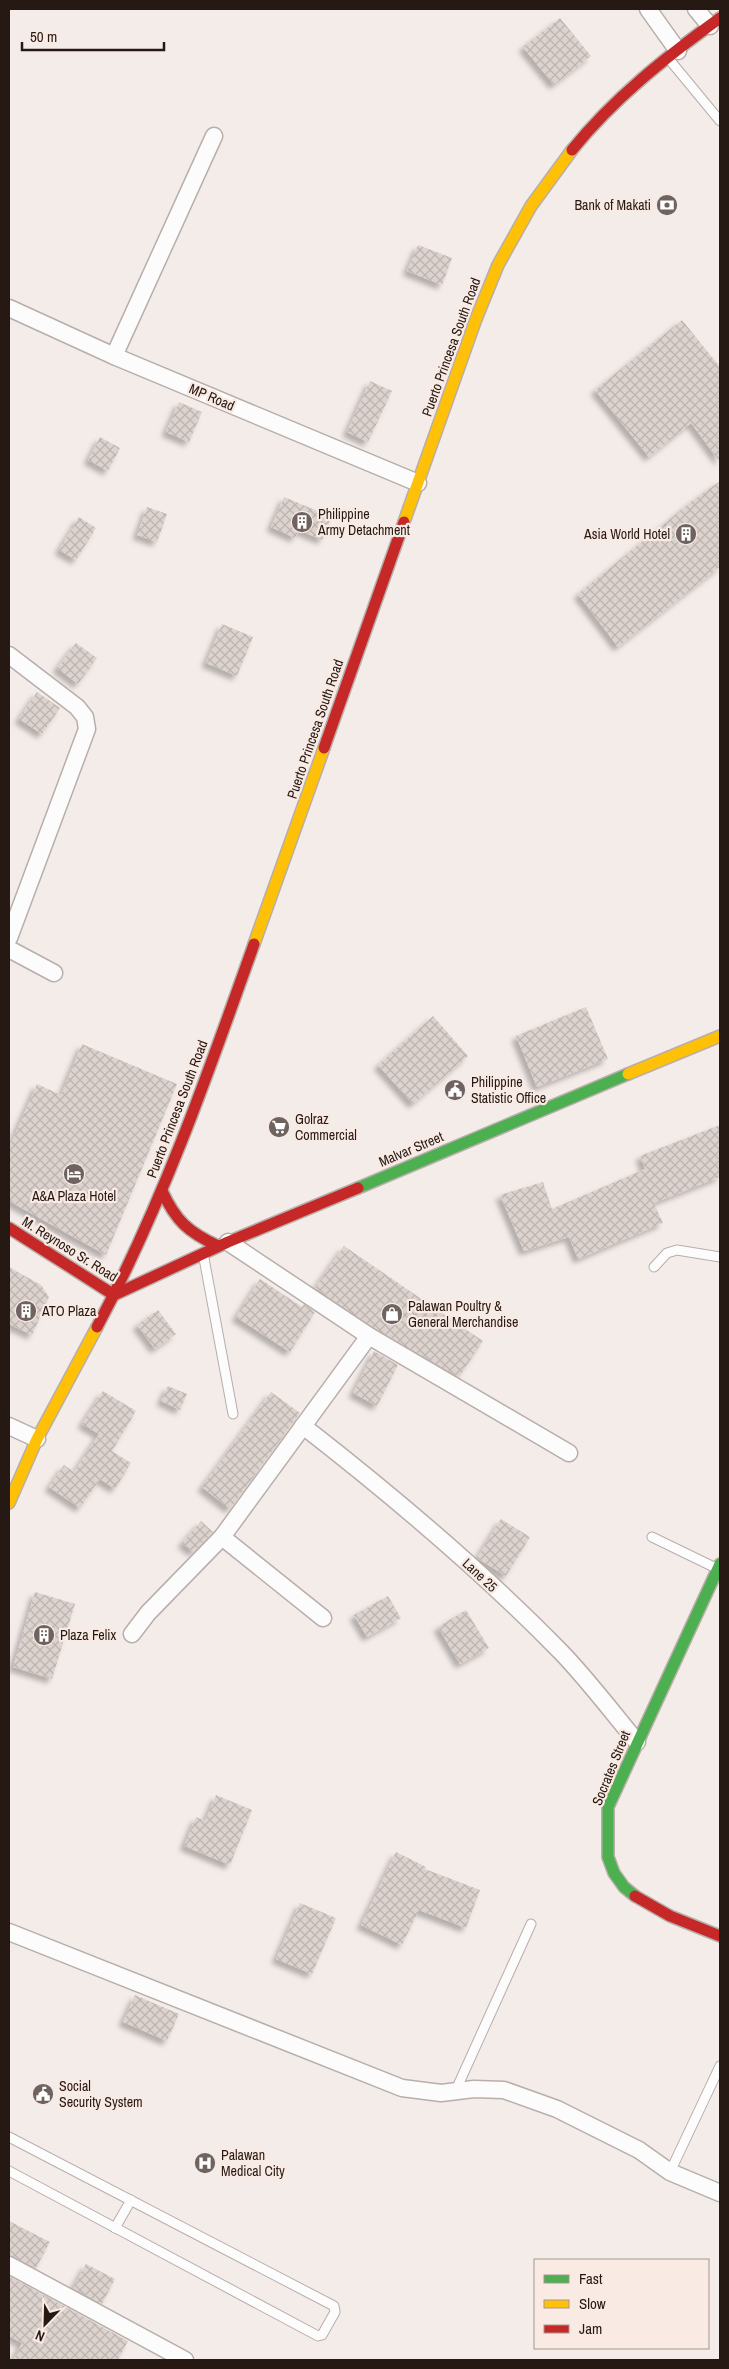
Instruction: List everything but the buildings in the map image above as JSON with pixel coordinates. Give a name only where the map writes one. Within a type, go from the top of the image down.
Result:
[{"type":"main road","name":"Puerto Princesa South Road","points":[[9,1503],[37,1439],[114,1295],[162,1191],[232,1010],[486,292],[515,231],[533,202],[583,136],[610,108],[673,54],[715,22]]},
{"type":"main road","name":"Malvar Street","points":[[114,1295],[223,1244],[720,1036]]},
{"type":"main road","points":[[162,1191],[170,1209],[190,1233],[223,1244]]},
{"type":"main road","name":"M. Reynoso Sr. Road","points":[[9,1228],[114,1295]]},
{"type":"main road","name":"Socrates Street","points":[[719,1566],[608,1807],[606,1833],[608,1859],[624,1889],[652,1908],[720,1936]]},
{"type":"street","points":[[648,9],[673,54]]},
{"type":"street","points":[[696,9],[715,22]]},
{"type":"street","points":[[114,356],[214,136]]},
{"type":"street","name":"MP Road","points":[[9,308],[114,356],[418,483]]},
{"type":"street","points":[[9,655],[77,707],[85,717],[87,729],[9,938]]},
{"type":"street","points":[[9,949],[54,973]]},
{"type":"street","points":[[223,1244],[369,1336],[569,1453]]},
{"type":"street","points":[[132,1634],[148,1613],[222,1536],[369,1336]]},
{"type":"street","points":[[9,1426],[37,1439]]},
{"type":"street","name":"Lane 25","points":[[303,1426],[366,1475],[472,1567],[562,1653],[637,1742]]},
{"type":"street","points":[[222,1536],[323,1618]]},
{"type":"street","points":[[9,1932],[402,2088],[441,2093],[474,2089],[504,2090],[557,2109],[639,2150],[670,2172],[720,2193]]},
{"type":"street","points":[[9,2265],[185,2360]]},
{"type":"lane","points":[[673,54],[720,121]]},
{"type":"lane","points":[[654,1267],[667,1253],[677,1250],[720,1257]]},
{"type":"lane","points":[[203,1253],[233,1414]]},
{"type":"lane","points":[[652,1537],[719,1566]]},
{"type":"lane","points":[[455,2092],[531,1924]]},
{"type":"lane","points":[[670,2172],[720,2066]]},
{"type":"lane","points":[[9,2137],[334,2306],[335,2312],[322,2335],[318,2336],[9,2171]]},
{"type":"lane","points":[[115,2228],[131,2200]]},
{"type":"traffic: fast","points":[[358,1188],[628,1074]]},
{"type":"traffic: fast","points":[[635,1896],[624,1887],[614,1873],[608,1857],[608,1807],[720,1564]]},
{"type":"traffic: slow","points":[[404,522],[476,319],[498,265],[531,206],[572,150]]},
{"type":"traffic: slow","points":[[254,944],[324,748]]},
{"type":"traffic: slow","points":[[628,1074],[720,1036]]},
{"type":"traffic: slow","points":[[9,1503],[37,1439],[97,1327]]},
{"type":"traffic: jam","points":[[572,150],[605,113],[641,79],[720,18]]},
{"type":"traffic: jam","points":[[324,748],[404,522]]},
{"type":"traffic: jam","points":[[97,1327],[121,1281],[183,1138],[254,944]]},
{"type":"traffic: jam","points":[[9,1228],[114,1295],[228,1242],[358,1188]]},
{"type":"traffic: jam","points":[[162,1191],[172,1210],[184,1224],[199,1236],[218,1246]]},
{"type":"traffic: jam","points":[[635,1896],[670,1916],[720,1936]]},
{"type":"place","name":"Bank of Makati","points":[[667,205]]},
{"type":"place","name":"Philippine Army Detachment","points":[[302,522]]},
{"type":"place","name":"Asia World Hotel","points":[[686,534]]},
{"type":"place","name":"Philippine Statistic Office","points":[[455,1090]]},
{"type":"place","name":"Golraz Commercial","points":[[279,1127]]},
{"type":"place","name":"A&A Plaza Hotel","points":[[74,1174]]},
{"type":"place","name":"ATO Plaza","points":[[26,1311]]},
{"type":"place","name":"Palawan Poultry & General Merchandise","points":[[392,1314]]},
{"type":"place","name":"Plaza Felix","points":[[44,1635]]},
{"type":"place","name":"Social Security System","points":[[43,2094]]},
{"type":"place","name":"Palawan Medical City","points":[[205,2163]]}]
